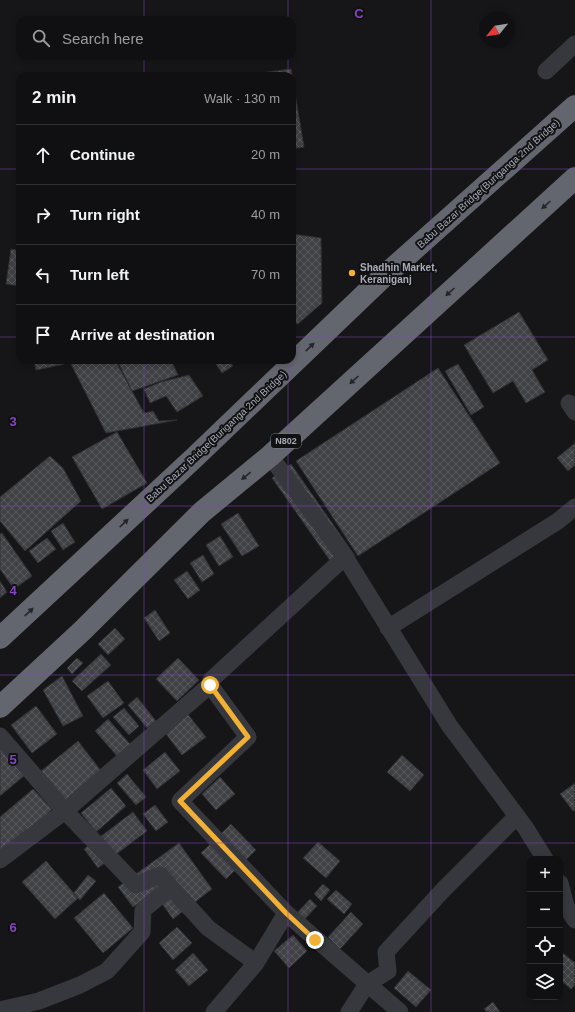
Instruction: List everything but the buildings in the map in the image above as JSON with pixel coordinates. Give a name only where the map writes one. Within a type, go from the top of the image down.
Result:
[{"type":"highway","name":"Babu Bazar Bridge(Buriganga 2nd Bridge)","points":[[296,361],[383,277],[575,106]]},
{"type":"highway","name":"N802","points":[[0,707],[82,631],[202,512],[270,456],[575,178]]},
{"type":"highway","name":"Babu Bazar Bridge(Buriganga 2nd Bridge)","points":[[0,638],[196,457],[293,364]]},
{"type":"street","points":[[546,71],[575,44]]},
{"type":"street","points":[[270,456],[345,557],[449,726],[517,816],[543,856]]},
{"type":"street","points":[[388,628],[558,521],[575,507]]},
{"type":"street","points":[[0,860],[65,811],[210,685],[211,680],[345,557]]},
{"type":"street","points":[[210,685],[248,737],[180,801],[286,913],[400,1012]]},
{"type":"street","points":[[0,736],[65,811],[136,885],[160,875],[208,928],[256,963]]},
{"type":"street","points":[[349,1012],[367,984],[388,971],[386,952],[415,919],[517,816]]},
{"type":"street","points":[[0,1010],[39,1001],[80,985],[107,971],[142,932],[143,910],[171,887]]},
{"type":"street","points":[[562,892],[566,906],[575,920]]},
{"type":"street","points":[[214,1012],[256,963],[286,913]]},
{"type":"place","name":"Shadhin Market, Keraniganj","points":[[352,273]]},
{"type":"route","points":[[210,685],[248,737],[180,801],[286,913],[315,940]]}]
